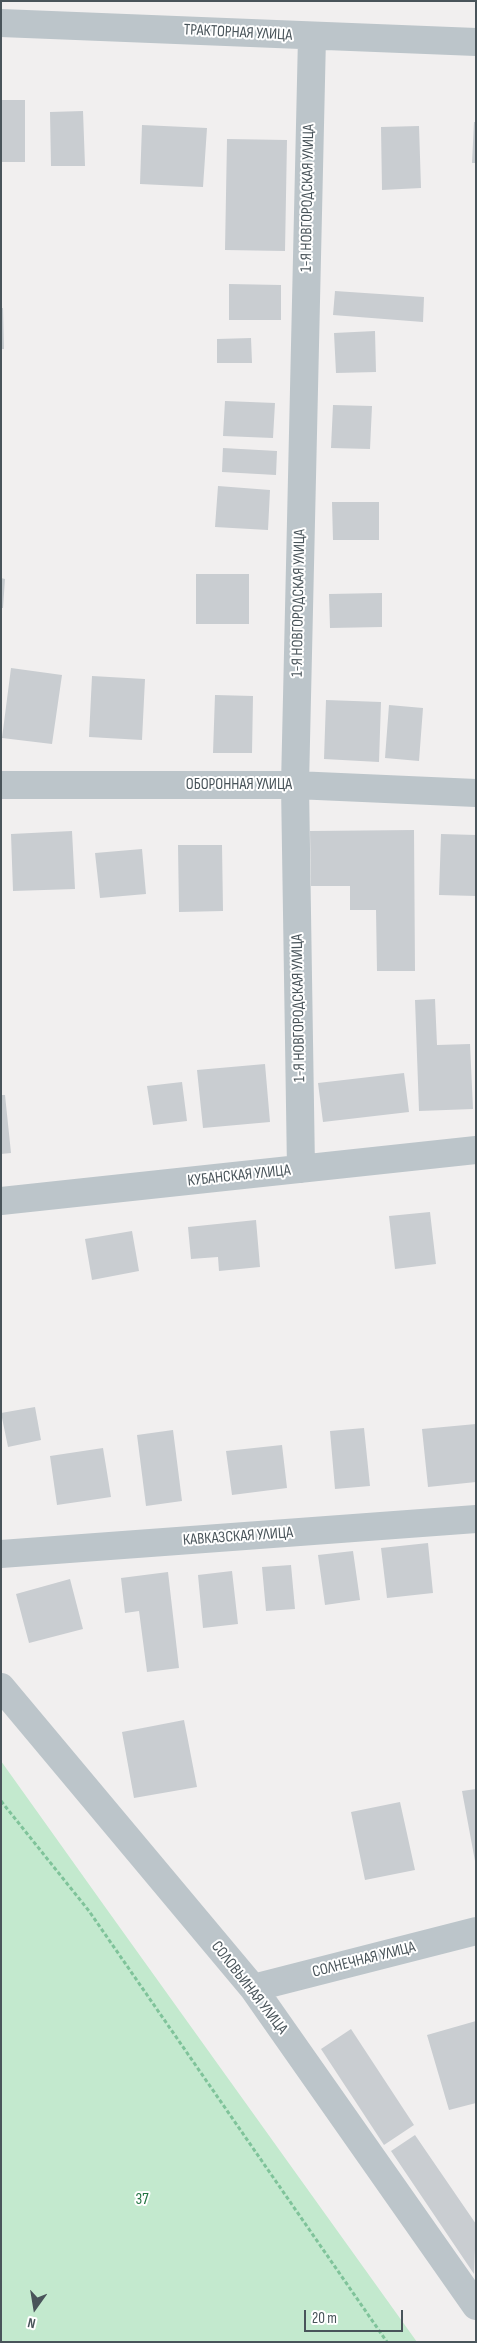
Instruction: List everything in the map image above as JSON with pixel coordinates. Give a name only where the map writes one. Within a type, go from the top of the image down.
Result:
[{"type":"street","name":"ТРАКТОРНАЯ УЛИЦА","points":[[1,23],[312,37],[476,42]]},
{"type":"street","name":"1-Я НОВГОРОДСКАЯ УЛИЦА","points":[[301,1169],[295,785],[312,37]]},
{"type":"street","name":"ОБОРОННАЯ УЛИЦА","points":[[1,786],[295,785],[476,793]]},
{"type":"street","name":"КУБАНСКАЯ УЛИЦА","points":[[1,1200],[476,1150]]},
{"type":"street","name":"КАВКАЗСКАЯ УЛИЦА","points":[[1,1554],[476,1519]]},
{"type":"street","name":"СОЛОВЬИНАЯ УЛИЦА","points":[[1,1687],[253,1988],[476,2306]]},
{"type":"street","name":"СОЛНЕЧНАЯ УЛИЦА","points":[[253,1988],[476,1931]]},
{"type":"path","points":[[1,1801],[89,1911],[387,2342]]},
{"type":"green space","name":"37","points":[[1,1761],[103,1904],[417,2342],[1,2342]]},
{"type":"building","points":[[1,100],[25,100],[25,162],[1,162]]},
{"type":"building","points":[[83,111],[85,166],[51,166],[50,112]]},
{"type":"building","points":[[474,122],[476,122],[476,163],[472,163]]},
{"type":"building","points":[[142,125],[207,128],[203,187],[140,184]]},
{"type":"building","points":[[419,126],[421,188],[382,190],[381,127]]},
{"type":"building","points":[[227,139],[287,140],[285,251],[225,250]]},
{"type":"building","points":[[229,284],[281,285],[281,320],[229,320]]},
{"type":"building","points":[[335,291],[424,297],[423,322],[333,315]]},
{"type":"building","points":[[1,308],[3,308],[4,349],[1,349]]},
{"type":"building","points":[[375,331],[376,372],[336,373],[334,333]]},
{"type":"building","points":[[251,338],[252,363],[217,363],[217,339]]},
{"type":"building","points":[[225,401],[275,403],[273,438],[223,436]]},
{"type":"building","points":[[333,405],[372,406],[370,449],[331,448]]},
{"type":"building","points":[[223,448],[277,451],[276,475],[222,472]]},
{"type":"building","points":[[218,486],[270,490],[268,530],[215,527]]},
{"type":"building","points":[[332,502],[379,502],[379,540],[333,540]]},
{"type":"building","points":[[196,574],[249,574],[249,624],[196,624]]},
{"type":"building","points":[[1,578],[5,579],[3,608],[1,608]]},
{"type":"building","points":[[382,593],[382,627],[330,628],[329,594]]},
{"type":"building","points":[[11,668],[62,675],[52,744],[2,738]]},
{"type":"building","points":[[92,676],[145,679],[142,740],[89,737]]},
{"type":"building","points":[[215,695],[253,696],[252,753],[213,753]]},
{"type":"building","points":[[326,700],[381,702],[379,762],[324,759]]},
{"type":"building","points":[[389,705],[423,708],[419,761],[385,758]]},
{"type":"building","points":[[414,830],[415,971],[377,971],[376,910],[350,910],[350,886],[311,886],[310,831]]},
{"type":"building","points":[[72,831],[75,889],[13,891],[11,834]]},
{"type":"building","points":[[441,834],[476,835],[476,896],[439,895]]},
{"type":"building","points":[[178,845],[222,845],[223,911],[179,912]]},
{"type":"building","points":[[142,849],[146,894],[100,898],[95,853]]},
{"type":"building","points":[[435,999],[437,1045],[470,1044],[473,1109],[419,1111],[415,1000]]},
{"type":"building","points":[[265,1064],[270,1122],[203,1128],[197,1070]]},
{"type":"building","points":[[404,1073],[409,1112],[323,1122],[318,1083]]},
{"type":"building","points":[[182,1082],[187,1121],[153,1125],[147,1086]]},
{"type":"building","points":[[1,1095],[5,1095],[11,1153],[1,1154]]},
{"type":"building","points":[[430,1212],[436,1264],[395,1269],[389,1216]]},
{"type":"building","points":[[256,1220],[260,1267],[219,1271],[218,1257],[191,1259],[188,1227]]},
{"type":"building","points":[[132,1231],[139,1271],[92,1280],[85,1239]]},
{"type":"building","points":[[35,1407],[41,1440],[8,1447],[1,1413]]},
{"type":"building","points":[[476,1424],[476,1482],[428,1487],[422,1429]]},
{"type":"building","points":[[364,1428],[370,1486],[335,1489],[330,1431]]},
{"type":"building","points":[[173,1430],[182,1501],[146,1506],[137,1435]]},
{"type":"building","points":[[282,1445],[287,1488],[232,1495],[226,1451]]},
{"type":"building","points":[[103,1448],[111,1497],[57,1505],[50,1456]]},
{"type":"building","points":[[428,1543],[433,1593],[387,1598],[381,1548]]},
{"type":"building","points":[[353,1551],[360,1600],[325,1605],[318,1555]]},
{"type":"building","points":[[291,1565],[295,1609],[266,1611],[262,1567]]},
{"type":"building","points":[[232,1571],[238,1624],[203,1628],[198,1575]]},
{"type":"building","points":[[168,1572],[179,1668],[147,1672],[139,1611],[125,1613],[121,1578]]},
{"type":"building","points":[[70,1579],[83,1629],[29,1643],[16,1594]]},
{"type":"building","points":[[184,1720],[197,1787],[134,1798],[122,1732]]},
{"type":"building","points":[[476,1789],[476,1861],[475,1861],[462,1791]]},
{"type":"building","points":[[400,1802],[415,1870],[365,1880],[351,1812]]},
{"type":"building","points":[[476,2021],[476,2103],[449,2110],[427,2035]]},
{"type":"building","points":[[351,2029],[414,2125],[384,2145],[321,2049]]},
{"type":"building","points":[[415,2135],[476,2224],[474,2274],[391,2151]]}]
